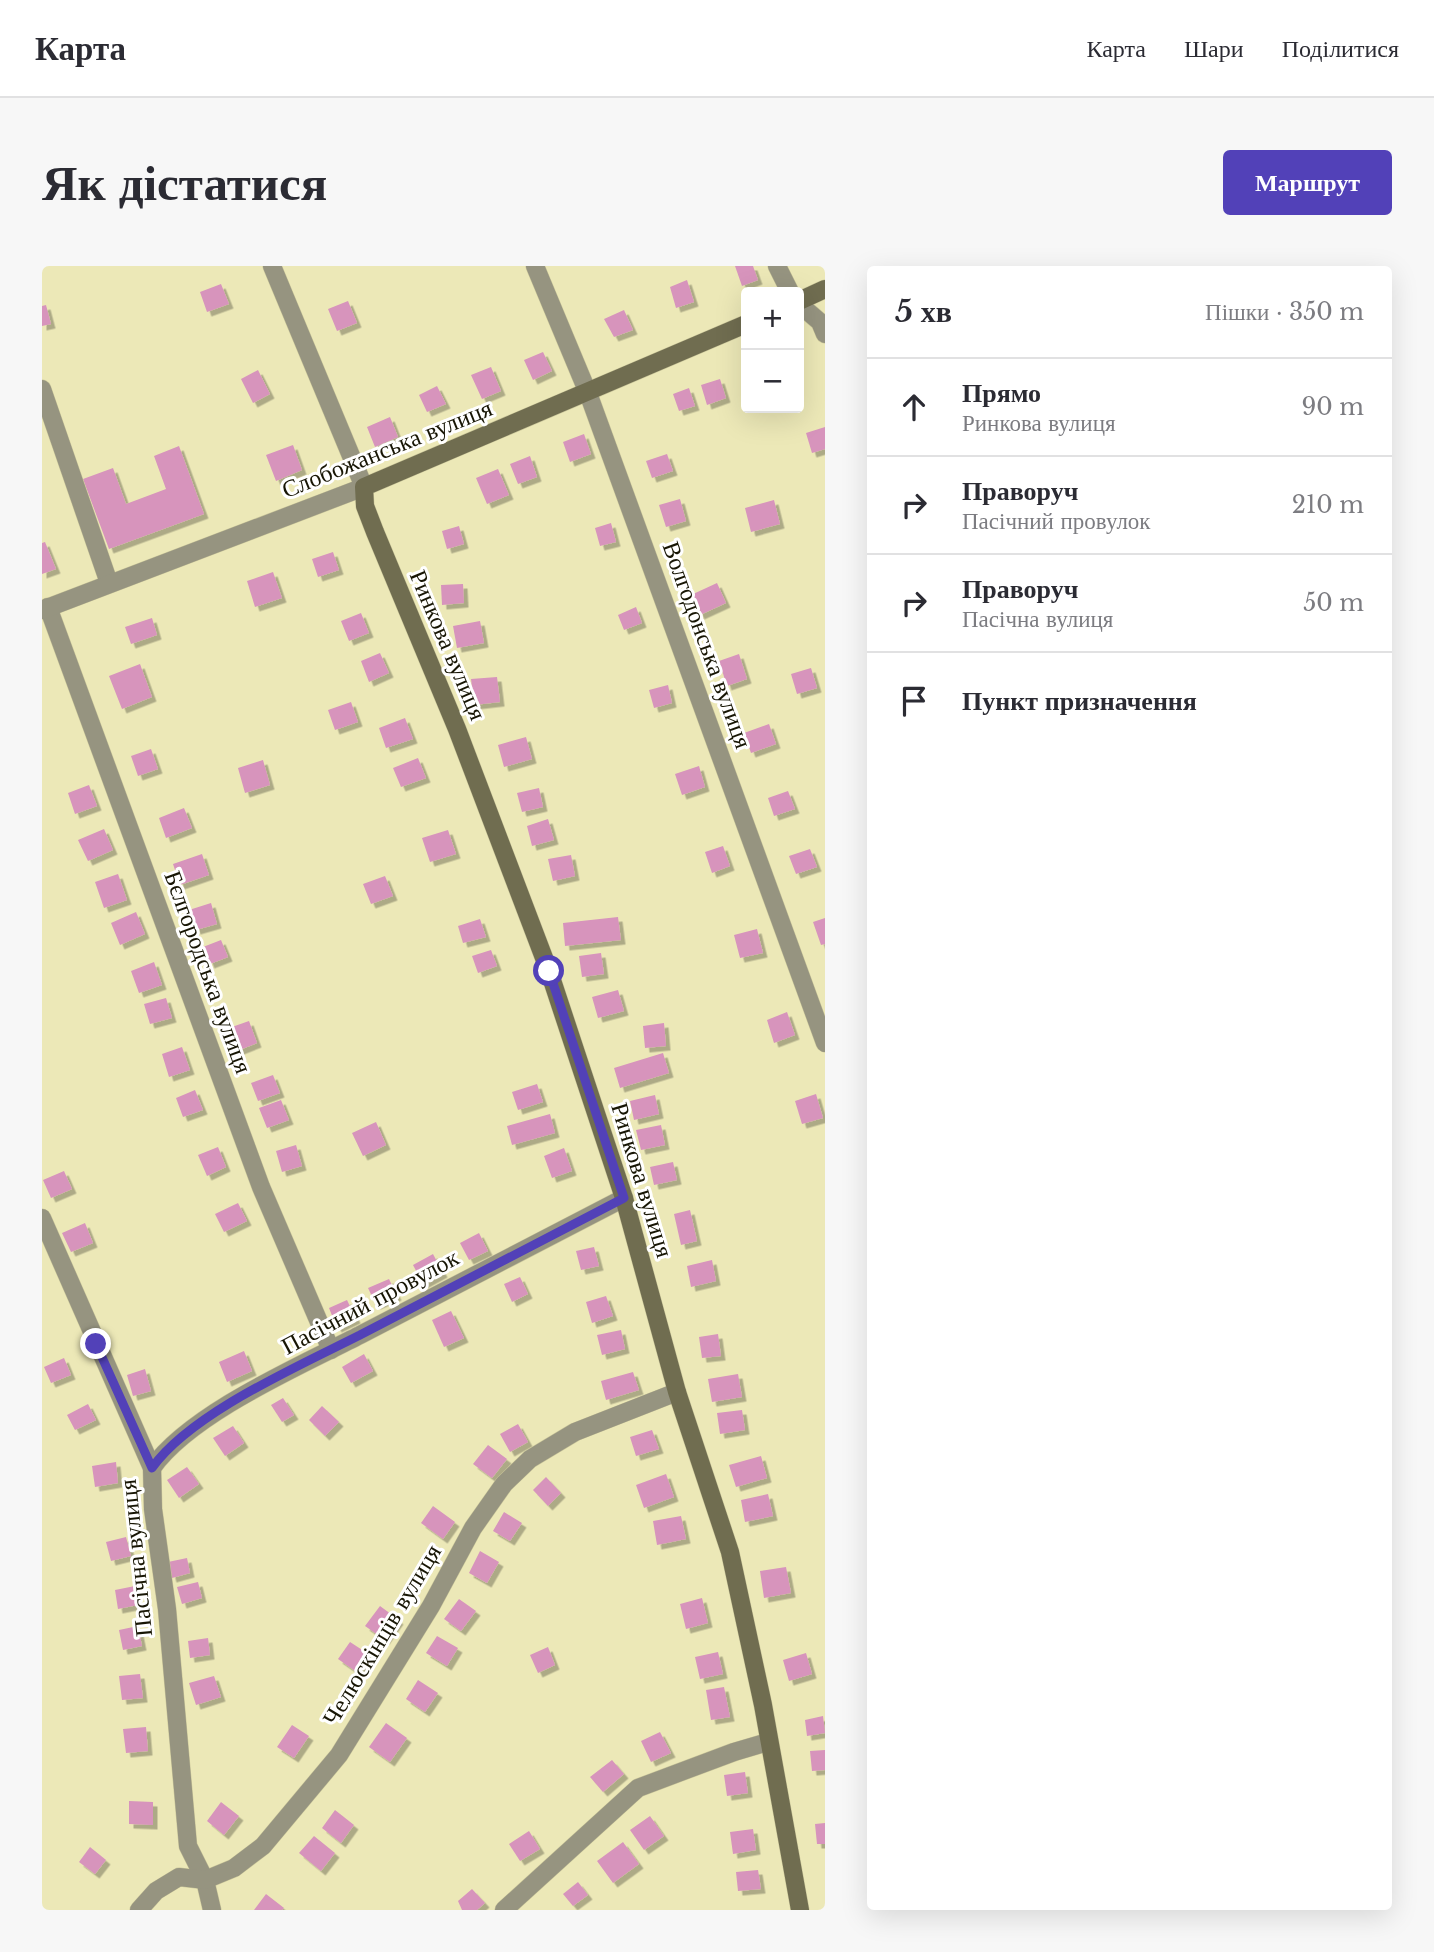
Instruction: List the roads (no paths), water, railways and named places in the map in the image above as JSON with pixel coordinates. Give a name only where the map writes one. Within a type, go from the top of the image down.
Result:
[{"type":"main road","points":[[804,300],[825,289]]},
{"type":"main road","name":"Слобожанська вулиця","points":[[364,487],[741,326]]},
{"type":"main road","name":"Ринкова вулиця","points":[[364,487],[365,506],[457,729],[549,971],[624,1198],[677,1392],[730,1552],[800,1910]]},
{"type":"street","points":[[272,266],[364,487]]},
{"type":"street","name":"Волгодонська вулиця","points":[[535,266],[588,393],[825,1043]]},
{"type":"street","points":[[777,266],[788,287]]},
{"type":"street","points":[[804,307],[820,322],[825,334]]},
{"type":"street","points":[[42,389],[109,583]]},
{"type":"street","name":"Слобожанська вулиця","points":[[45,609],[364,487]]},
{"type":"street","name":"Бєлгородська вулиця","points":[[45,609],[261,1187],[331,1350]]},
{"type":"street","name":"Пасічний провулок","points":[[152,1468],[165,1450],[180,1437],[219,1412],[331,1350],[624,1198]]},
{"type":"street","name":"Пасічна вулиця","points":[[42,1218],[152,1468],[153,1509],[167,1609],[188,1846],[205,1880],[212,1910]]},
{"type":"street","name":"Челюскінців вулиця","points":[[139,1910],[156,1891],[179,1877],[205,1880],[234,1868],[262,1846],[339,1755],[431,1606],[473,1528],[504,1483],[530,1459],[575,1432],[677,1392]]},
{"type":"street","points":[[504,1910],[638,1788],[768,1742]]}]
